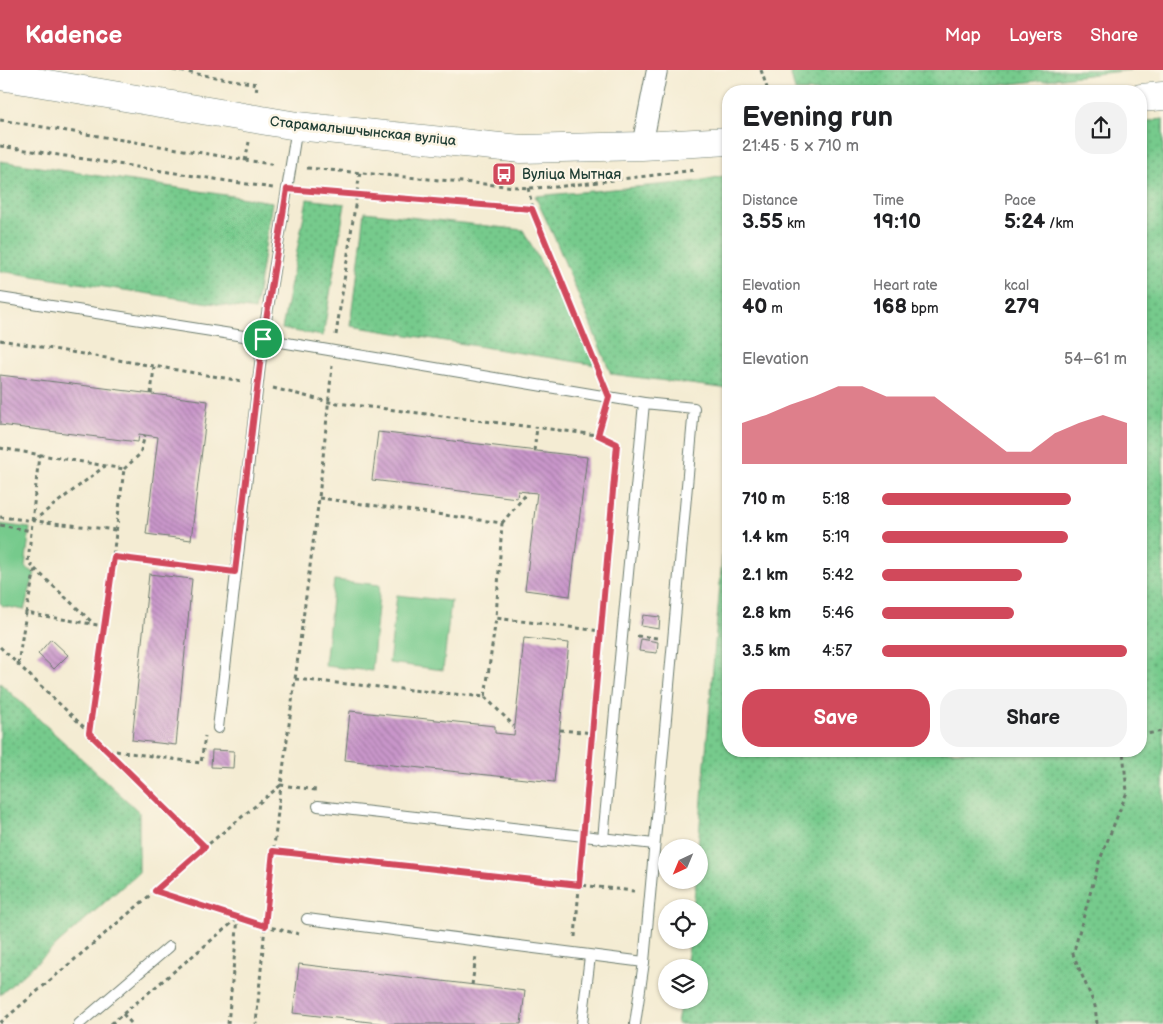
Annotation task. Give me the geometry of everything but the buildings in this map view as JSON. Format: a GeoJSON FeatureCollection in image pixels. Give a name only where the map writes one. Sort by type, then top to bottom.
{"type":"FeatureCollection","features":[{"type":"Feature","properties":{"kind":"main road","name":"Старамалышчынская вуліца"},"geometry":{"type":"LineString","coordinates":[[0,76],[297,126],[521,149],[642,146],[722,141]]}},
{"type":"Feature","properties":{"kind":"main road"},"geometry":{"type":"LineString","coordinates":[[1147,97],[1163,96]]}},
{"type":"Feature","properties":{"kind":"street"},"geometry":{"type":"LineString","coordinates":[[642,146],[657,70]]}},
{"type":"Feature","properties":{"kind":"lane"},"geometry":{"type":"LineString","coordinates":[[218,728],[263,339],[297,126]]}},
{"type":"Feature","properties":{"kind":"lane"},"geometry":{"type":"LineString","coordinates":[[0,298],[263,339],[333,353],[644,403],[694,408],[644,962],[635,1024]]}},
{"type":"Feature","properties":{"kind":"lane"},"geometry":{"type":"LineString","coordinates":[[603,839],[644,403]]}},
{"type":"Feature","properties":{"kind":"lane"},"geometry":{"type":"LineString","coordinates":[[318,806],[654,844]]}},
{"type":"Feature","properties":{"kind":"lane"},"geometry":{"type":"LineString","coordinates":[[307,920],[644,962]]}},
{"type":"Feature","properties":{"kind":"lane"},"geometry":{"type":"LineString","coordinates":[[79,1024],[169,947]]}},
{"type":"Feature","properties":{"kind":"lane"},"geometry":{"type":"LineString","coordinates":[[582,1024],[590,956]]}},
{"type":"Feature","properties":{"kind":"path"},"geometry":{"type":"LineString","coordinates":[[173,70],[257,84]]}},
{"type":"Feature","properties":{"kind":"path"},"geometry":{"type":"LineString","coordinates":[[761,70],[766,85]]}},
{"type":"Feature","properties":{"kind":"path"},"geometry":{"type":"LineString","coordinates":[[0,146],[238,184],[532,209]]}},
{"type":"Feature","properties":{"kind":"path"},"geometry":{"type":"LineString","coordinates":[[556,186],[700,170]]}},
{"type":"Feature","properties":{"kind":"path"},"geometry":{"type":"LineString","coordinates":[[256,1024],[273,851],[319,498],[333,353],[360,172]]}},
{"type":"Feature","properties":{"kind":"path"},"geometry":{"type":"LineString","coordinates":[[528,188],[532,209],[609,397],[598,435]]}},
{"type":"Feature","properties":{"kind":"path"},"geometry":{"type":"LineString","coordinates":[[0,340],[258,384],[328,402],[598,435],[617,444],[573,954]]}},
{"type":"Feature","properties":{"kind":"path"},"geometry":{"type":"LineString","coordinates":[[151,394],[154,366]]}},
{"type":"Feature","properties":{"kind":"path"},"geometry":{"type":"LineString","coordinates":[[534,450],[537,428]]}},
{"type":"Feature","properties":{"kind":"path"},"geometry":{"type":"LineString","coordinates":[[89,733],[114,557],[124,469],[140,454],[145,435]]}},
{"type":"Feature","properties":{"kind":"path"},"geometry":{"type":"LineString","coordinates":[[0,448],[124,469]]}},
{"type":"Feature","properties":{"kind":"path"},"geometry":{"type":"LineString","coordinates":[[39,455],[28,562],[94,624]]}},
{"type":"Feature","properties":{"kind":"path"},"geometry":{"type":"LineString","coordinates":[[32,522],[105,466]]}},
{"type":"Feature","properties":{"kind":"path"},"geometry":{"type":"LineString","coordinates":[[485,697],[496,618],[502,523],[528,492]]}},
{"type":"Feature","properties":{"kind":"path"},"geometry":{"type":"LineString","coordinates":[[319,498],[502,523]]}},
{"type":"Feature","properties":{"kind":"path"},"geometry":{"type":"LineString","coordinates":[[0,517],[116,530]]}},
{"type":"Feature","properties":{"kind":"path"},"geometry":{"type":"LineString","coordinates":[[0,526],[31,531]]}},
{"type":"Feature","properties":{"kind":"path"},"geometry":{"type":"LineString","coordinates":[[114,557],[235,572]]}},
{"type":"Feature","properties":{"kind":"path"},"geometry":{"type":"LineString","coordinates":[[18,664],[34,569]]}},
{"type":"Feature","properties":{"kind":"path"},"geometry":{"type":"LineString","coordinates":[[26,613],[104,626]]}},
{"type":"Feature","properties":{"kind":"path"},"geometry":{"type":"LineString","coordinates":[[496,618],[672,640]]}},
{"type":"Feature","properties":{"kind":"path"},"geometry":{"type":"LineString","coordinates":[[0,647],[205,847]]}},
{"type":"Feature","properties":{"kind":"path"},"geometry":{"type":"LineString","coordinates":[[295,679],[485,697],[514,726]]}},
{"type":"Feature","properties":{"kind":"path"},"geometry":{"type":"LineString","coordinates":[[560,730],[613,734]]}},
{"type":"Feature","properties":{"kind":"path"},"geometry":{"type":"LineString","coordinates":[[1147,734],[1163,731]]}},
{"type":"Feature","properties":{"kind":"path"},"geometry":{"type":"LineString","coordinates":[[107,750],[201,763],[205,734]]}},
{"type":"Feature","properties":{"kind":"path"},"geometry":{"type":"LineString","coordinates":[[1096,1024],[1094,1006],[1073,954],[1099,862],[1127,792],[1124,757]]}},
{"type":"Feature","properties":{"kind":"path"},"geometry":{"type":"LineString","coordinates":[[0,1023],[205,847],[281,785]]}},
{"type":"Feature","properties":{"kind":"path"},"geometry":{"type":"LineString","coordinates":[[273,851],[650,893]]}},
{"type":"Feature","properties":{"kind":"path"},"geometry":{"type":"LineString","coordinates":[[155,891],[238,918],[300,935]]}},
{"type":"Feature","properties":{"kind":"path"},"geometry":{"type":"LineString","coordinates":[[111,1024],[238,918]]}},
{"type":"Feature","properties":{"kind":"path"},"geometry":{"type":"LineString","coordinates":[[228,1024],[238,918]]}},
{"type":"Feature","properties":{"kind":"path"},"geometry":{"type":"LineString","coordinates":[[472,985],[476,955]]}},
{"type":"Feature","properties":{"kind":"path"},"geometry":{"type":"LineString","coordinates":[[123,1014],[132,1024]]}},
{"type":"Feature","properties":{"kind":"green space"},"geometry":{"type":"Polygon","coordinates":[[[790,70],[1130,70],[1003,85],[794,85],[790,70]]]}},
{"type":"Feature","properties":{"kind":"green space"},"geometry":{"type":"Polygon","coordinates":[[[1163,119],[1163,1024],[677,1024],[680,1009],[708,1009],[708,959],[687,959],[689,949],[708,949],[708,899],[694,899],[695,889],[708,889],[708,839],[699,839],[722,560],[722,757],[1147,757],[1147,121],[1163,119]]]}},
{"type":"Feature","properties":{"kind":"green space"},"geometry":{"type":"Polygon","coordinates":[[[0,161],[272,202],[255,310],[0,271],[0,161]]]}},
{"type":"Feature","properties":{"kind":"green space"},"geometry":{"type":"Polygon","coordinates":[[[722,176],[722,388],[611,374],[556,241],[535,196],[692,182],[722,176]]]}},
{"type":"Feature","properties":{"kind":"green space"},"geometry":{"type":"Polygon","coordinates":[[[307,199],[345,204],[323,336],[282,329],[307,199]]]}},
{"type":"Feature","properties":{"kind":"green space"},"geometry":{"type":"Polygon","coordinates":[[[365,212],[523,230],[596,365],[351,326],[365,212]]]}},
{"type":"Feature","properties":{"kind":"green space"},"geometry":{"type":"Polygon","coordinates":[[[0,524],[30,528],[25,567],[35,573],[24,610],[3,606],[0,603],[0,524]]]}},
{"type":"Feature","properties":{"kind":"green space"},"geometry":{"type":"Polygon","coordinates":[[[334,580],[380,585],[372,671],[325,666],[334,580]]]}},
{"type":"Feature","properties":{"kind":"green space"},"geometry":{"type":"Polygon","coordinates":[[[397,595],[451,601],[443,670],[389,663],[397,595]]]}},
{"type":"Feature","properties":{"kind":"green space"},"geometry":{"type":"Polygon","coordinates":[[[0,683],[139,812],[139,872],[0,995],[0,683]]]}},
{"type":"Feature","properties":{"kind":"place","name":"Вуліца Мытная"},"geometry":{"type":"Point","coordinates":[504,174]}},
{"type":"Feature","properties":{"kind":"route"},"geometry":{"type":"LineString","coordinates":[[287,189],[532,209],[609,397],[598,435],[617,444],[579,885],[273,851],[265,926],[155,891],[205,847],[89,733],[114,557],[235,572],[263,339],[287,189]]}}]}
